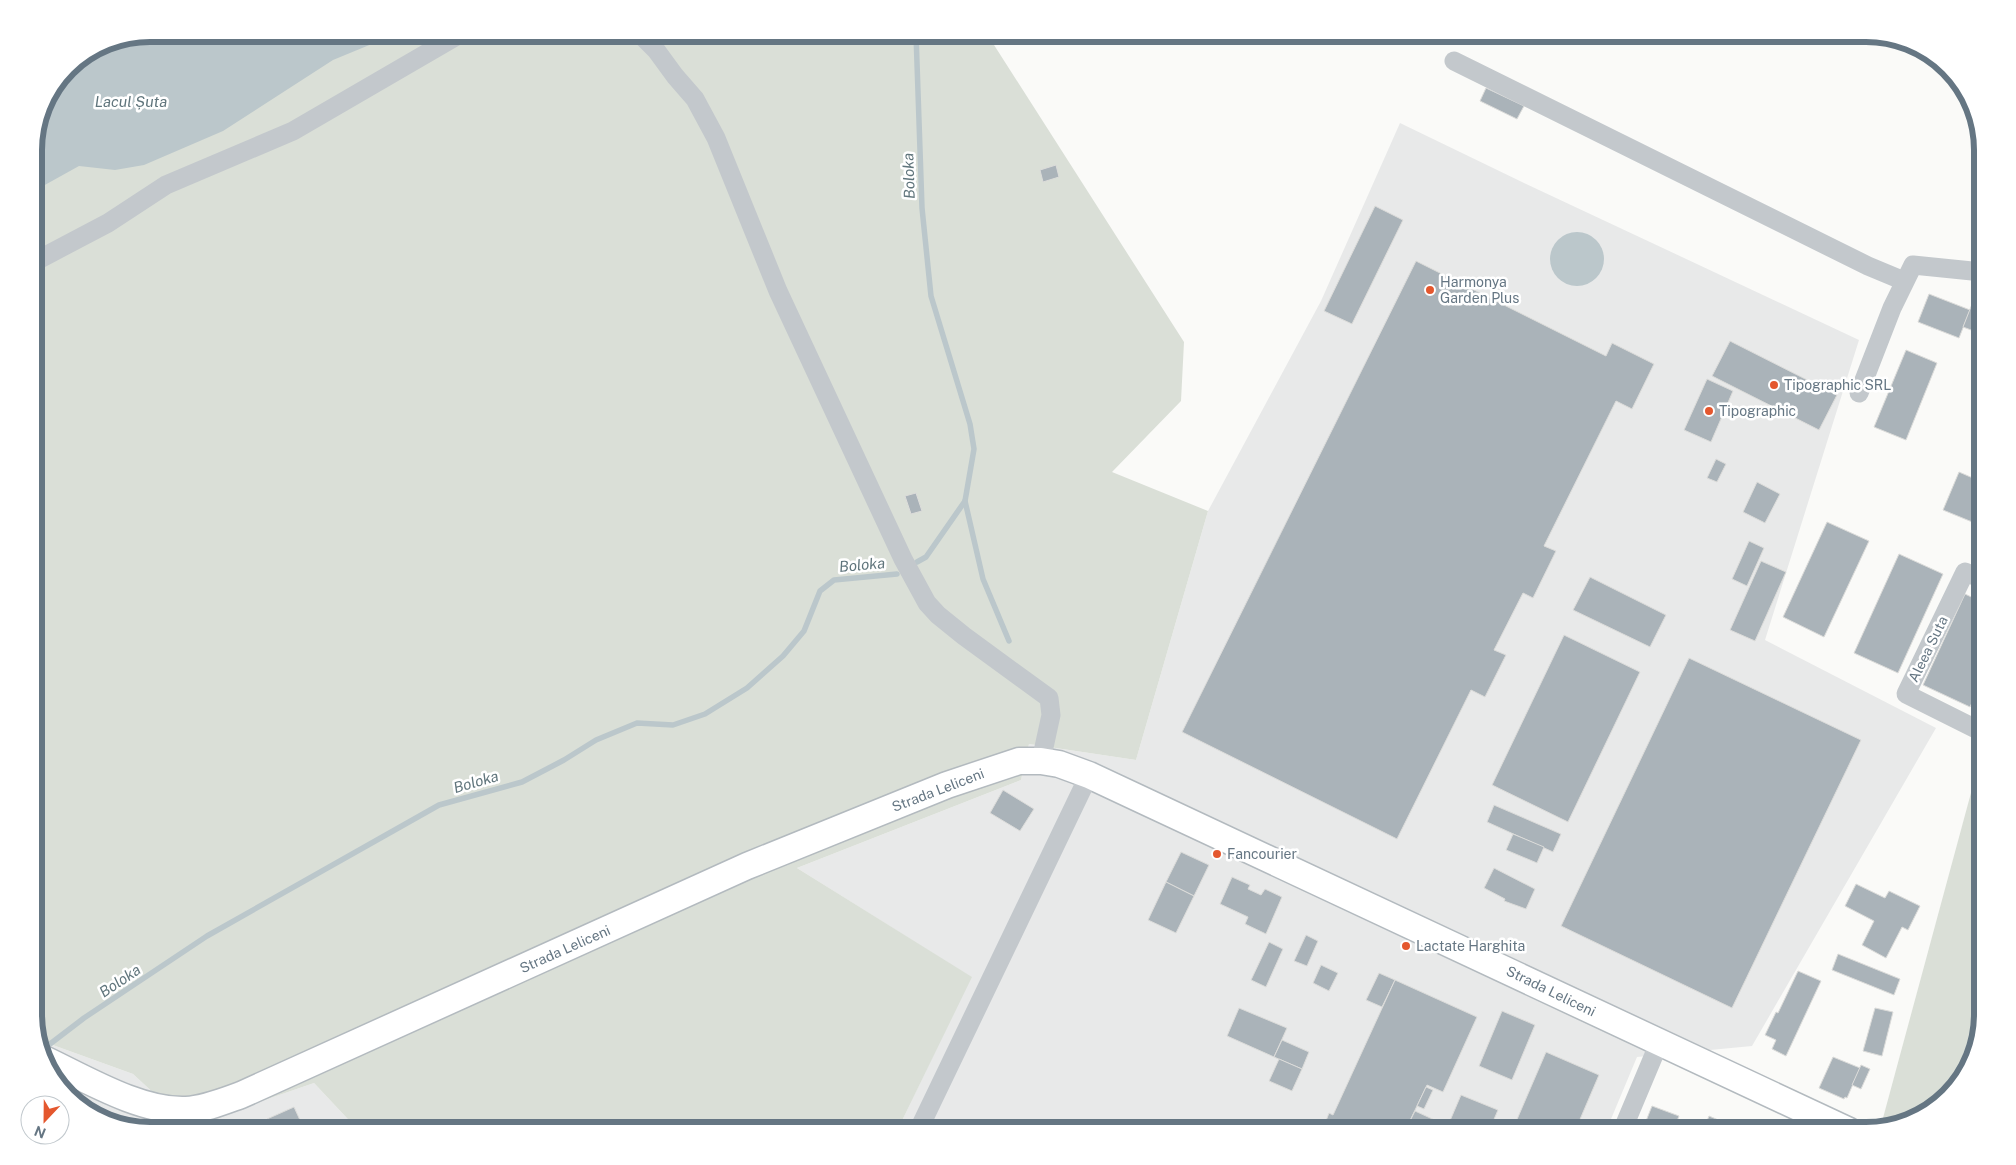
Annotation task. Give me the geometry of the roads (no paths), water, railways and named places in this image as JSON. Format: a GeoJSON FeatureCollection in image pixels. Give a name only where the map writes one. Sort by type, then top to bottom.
{"type":"FeatureCollection","features":[{"type":"Feature","properties":{"kind":"main road","name":"Strada Leliceni"},"geometry":{"type":"LineString","coordinates":[[55,1064],[143,1105],[168,1121],[187,1110],[208,1106],[242,1095],[747,866],[947,785],[1020,761],[1041,761],[1059,764],[1090,776],[1503,968],[1659,1044],[1829,1122]]}},
{"type":"Feature","properties":{"kind":"street"},"geometry":{"type":"LineString","coordinates":[[43,257],[108,223],[166,185],[293,130],[446,42]]}},
{"type":"Feature","properties":{"kind":"street"},"geometry":{"type":"LineString","coordinates":[[648,42],[695,99],[716,138],[778,290],[902,559],[927,603],[938,615],[964,636],[1049,698],[1051,715],[1041,761]]}},
{"type":"Feature","properties":{"kind":"street"},"geometry":{"type":"LineString","coordinates":[[1454,62],[1859,262],[1904,281]]}},
{"type":"Feature","properties":{"kind":"street"},"geometry":{"type":"LineString","coordinates":[[1859,394],[1912,265],[1973,271]]}},
{"type":"Feature","properties":{"kind":"street","name":"Aleea Suta"},"geometry":{"type":"LineString","coordinates":[[1973,575],[1965,572],[1906,694],[1974,728]]}},
{"type":"Feature","properties":{"kind":"street"},"geometry":{"type":"LineString","coordinates":[[922,1122],[1090,776]]}},
{"type":"Feature","properties":{"kind":"street"},"geometry":{"type":"LineString","coordinates":[[1626,1122],[1659,1044]]}},
{"type":"Feature","properties":{"kind":"water","name":"Lacul Șuta"},"geometry":{"type":"Polygon","coordinates":[[[150,42],[377,42],[333,60],[223,131],[144,165],[115,170],[79,166],[43,186],[43,143],[46,123],[54,103],[69,79],[90,61],[116,48],[150,42]]]}},
{"type":"Feature","properties":{"kind":"water"},"geometry":{"type":"Polygon","coordinates":[[[1572,232],[1582,232],[1592,236],[1600,244],[1604,259],[1600,274],[1592,282],[1582,286],[1572,286],[1562,282],[1554,274],[1550,264],[1550,254],[1554,244],[1562,236],[1572,232]]]}},
{"type":"Feature","properties":{"kind":"waterway","name":"Boloka"},"geometry":{"type":"LineString","coordinates":[[916,42],[922,208],[931,296],[970,424],[974,449],[965,501],[926,557],[917,562]]}},
{"type":"Feature","properties":{"kind":"waterway"},"geometry":{"type":"LineString","coordinates":[[965,501],[983,579],[1009,641]]}},
{"type":"Feature","properties":{"kind":"waterway","name":"Boloka"},"geometry":{"type":"LineString","coordinates":[[50,1044],[84,1018],[207,936],[439,805],[522,782],[564,760],[596,740],[637,723],[673,725],[705,714],[747,688],[783,656],[804,631],[820,591],[834,580],[897,574]]}},
{"type":"Feature","properties":{"kind":"place","name":"Harmonya Garden Plus"},"geometry":{"type":"Point","coordinates":[1430,290]}},
{"type":"Feature","properties":{"kind":"place","name":"Tipographic SRL"},"geometry":{"type":"Point","coordinates":[1774,385]}},
{"type":"Feature","properties":{"kind":"place","name":"Tipographic"},"geometry":{"type":"Point","coordinates":[1709,411]}},
{"type":"Feature","properties":{"kind":"place","name":"Fancourier"},"geometry":{"type":"Point","coordinates":[1217,854]}},
{"type":"Feature","properties":{"kind":"place","name":"Lactate Harghita"},"geometry":{"type":"Point","coordinates":[1406,946]}}]}
